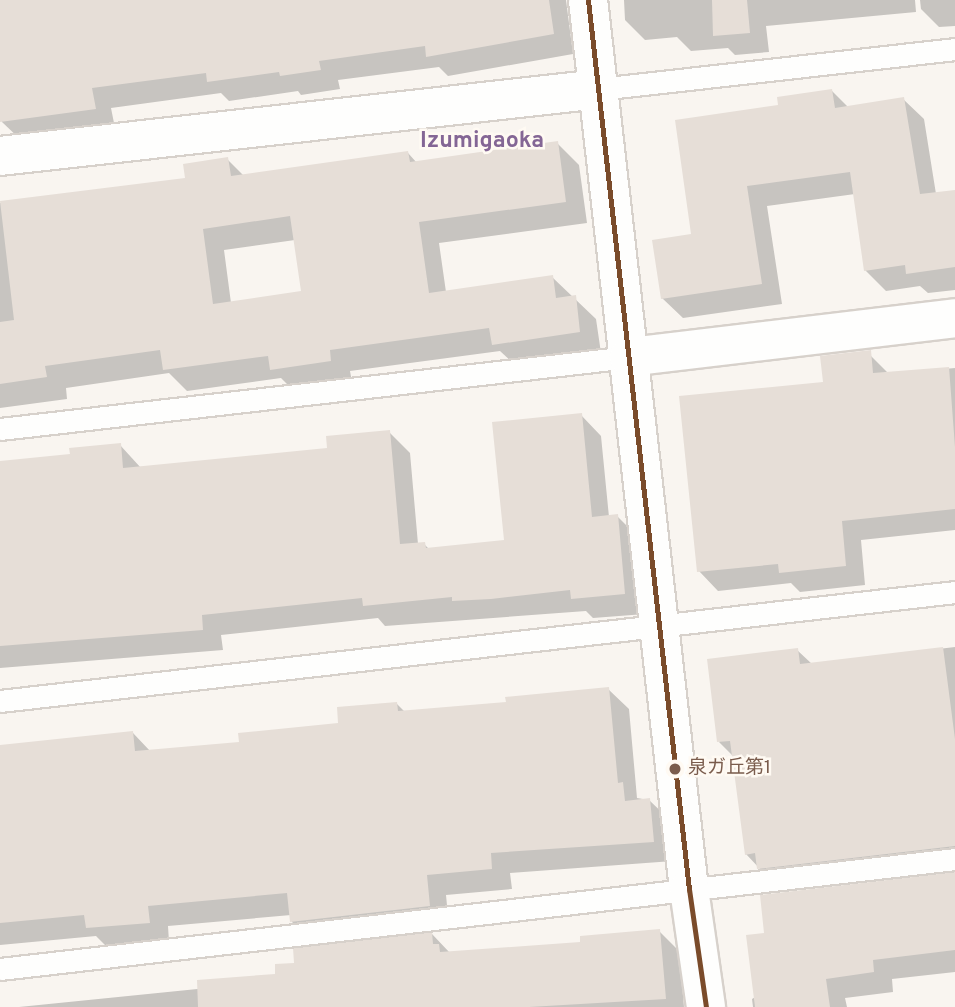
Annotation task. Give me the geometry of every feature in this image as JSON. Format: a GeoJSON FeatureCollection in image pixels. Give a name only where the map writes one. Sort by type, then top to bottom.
{"type":"FeatureCollection","features":[{"type":"Feature","properties":{"kind":"street"},"geometry":{"type":"LineString","coordinates":[[588,0],[690,889],[706,1007]]}},
{"type":"Feature","properties":{"kind":"street"},"geometry":{"type":"LineString","coordinates":[[0,156],[599,89]]}},
{"type":"Feature","properties":{"kind":"street"},"geometry":{"type":"LineString","coordinates":[[629,357],[955,318]]}},
{"type":"Feature","properties":{"kind":"lane"},"geometry":{"type":"LineString","coordinates":[[599,89],[955,49]]}},
{"type":"Feature","properties":{"kind":"lane"},"geometry":{"type":"LineString","coordinates":[[0,429],[629,357]]}},
{"type":"Feature","properties":{"kind":"lane"},"geometry":{"type":"LineString","coordinates":[[0,701],[955,592]]}},
{"type":"Feature","properties":{"kind":"lane"},"geometry":{"type":"LineString","coordinates":[[0,969],[955,859]]}},
{"type":"Feature","properties":{"kind":"building"},"geometry":{"type":"Polygon","coordinates":[[[0,0],[549,0],[554,34],[426,57],[425,46],[319,61],[321,70],[280,76],[279,72],[207,82],[206,73],[92,88],[96,109],[0,122],[0,0]]]}},
{"type":"Feature","properties":{"kind":"building"},"geometry":{"type":"Polygon","coordinates":[[[712,0],[747,0],[750,33],[713,36],[712,0]]]}},
{"type":"Feature","properties":{"kind":"building"},"geometry":{"type":"Polygon","coordinates":[[[832,89],[835,108],[904,97],[920,194],[955,190],[955,267],[906,274],[905,265],[864,271],[850,172],[747,186],[762,284],[661,299],[652,240],[691,234],[675,120],[778,105],[777,97],[832,89]]]}},
{"type":"Feature","properties":{"kind":"building"},"geometry":{"type":"Polygon","coordinates":[[[558,141],[566,202],[419,222],[429,293],[553,275],[556,298],[576,295],[580,332],[492,345],[489,328],[330,350],[331,361],[270,370],[268,356],[163,370],[160,350],[45,366],[47,377],[0,384],[0,322],[14,320],[0,201],[185,178],[183,164],[228,157],[231,176],[408,151],[410,162],[558,141]],[[290,216],[203,229],[213,304],[301,291],[290,216]]]}},
{"type":"Feature","properties":{"kind":"building"},"geometry":{"type":"Polygon","coordinates":[[[871,350],[873,373],[949,367],[955,447],[955,509],[842,521],[846,566],[779,573],[778,564],[697,572],[679,396],[823,382],[820,356],[871,350]]]}},
{"type":"Feature","properties":{"kind":"building"},"geometry":{"type":"Polygon","coordinates":[[[582,413],[592,517],[618,514],[625,594],[571,599],[570,590],[491,599],[452,601],[452,597],[363,606],[362,598],[202,615],[203,630],[0,646],[0,461],[70,454],[69,448],[121,443],[123,468],[327,448],[326,436],[390,430],[400,544],[425,542],[426,548],[504,540],[492,422],[582,413]]]}},
{"type":"Feature","properties":{"kind":"building"},"geometry":{"type":"Polygon","coordinates":[[[943,647],[955,739],[955,846],[757,869],[755,853],[745,855],[730,741],[717,742],[707,659],[798,648],[800,664],[943,647]]]}},
{"type":"Feature","properties":{"kind":"building"},"geometry":{"type":"Polygon","coordinates":[[[609,687],[618,783],[623,782],[625,801],[650,798],[654,842],[491,853],[492,869],[427,875],[430,906],[290,922],[287,893],[148,906],[150,923],[86,928],[84,915],[0,923],[0,745],[133,731],[135,751],[239,742],[238,733],[338,723],[337,707],[397,702],[398,711],[506,702],[505,697],[609,687]]]}},
{"type":"Feature","properties":{"kind":"building"},"geometry":{"type":"Polygon","coordinates":[[[955,872],[955,950],[873,960],[874,972],[826,979],[830,1007],[755,1007],[746,935],[764,933],[760,895],[955,872]]]}},
{"type":"Feature","properties":{"kind":"building"},"geometry":{"type":"Polygon","coordinates":[[[660,929],[666,999],[529,1007],[198,1007],[197,980],[275,974],[275,964],[294,963],[293,948],[432,932],[433,944],[439,944],[440,952],[580,942],[580,936],[660,929]]]}},
{"type":"Feature","properties":{"kind":"transit line"},"geometry":{"type":"LineString","coordinates":[[588,0],[689,889],[706,1007]]}},
{"type":"Feature","properties":{"kind":"place","name":"泉ガ丘第1"},"geometry":{"type":"Point","coordinates":[675,769]}},
{"type":"Feature","properties":{"kind":"district","name":"Izumigaoka"},"geometry":{"type":"Point","coordinates":[482,142]}}]}
